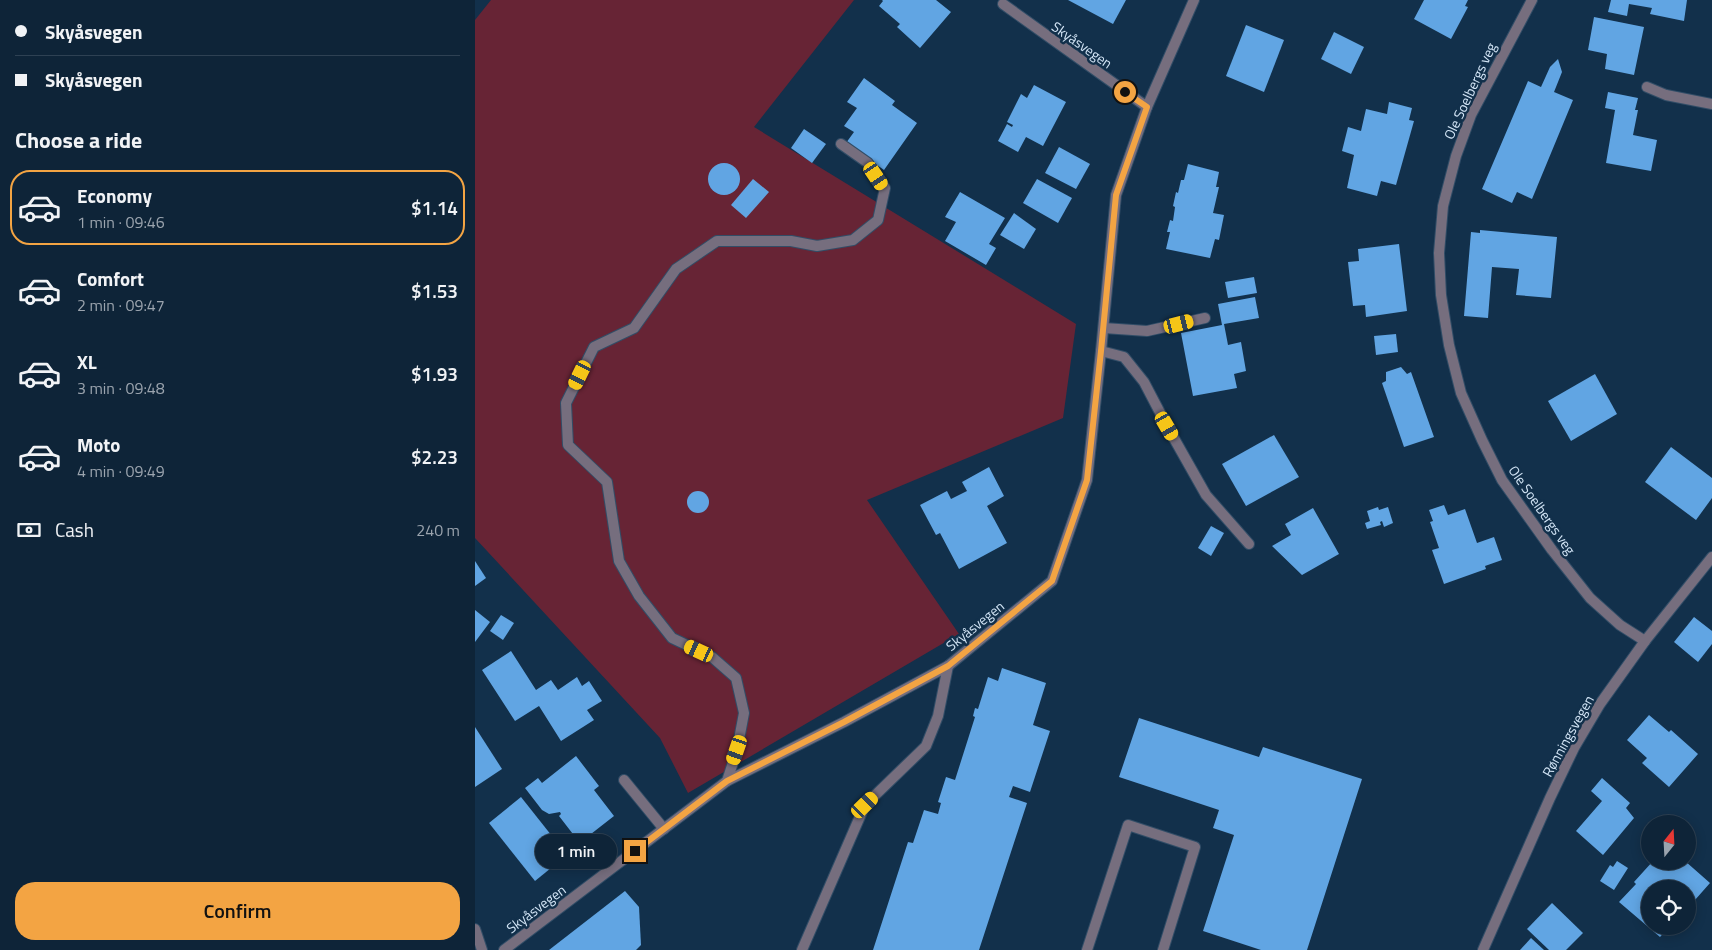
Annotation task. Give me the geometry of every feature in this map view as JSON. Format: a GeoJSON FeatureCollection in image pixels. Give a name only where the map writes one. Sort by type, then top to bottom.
{"type":"FeatureCollection","features":[{"type":"Feature","properties":{"kind":"street","name":"Skyåsvegen"},"geometry":{"type":"LineString","coordinates":[[504,950],[727,781],[844,722],[948,666],[1052,581],[1087,480],[1104,328],[1116,195],[1147,107],[1194,0]]}},
{"type":"Feature","properties":{"kind":"street","name":"Ole Soelbergs veg"},"geometry":{"type":"LineString","coordinates":[[1532,0],[1471,115],[1456,156],[1443,206],[1439,252],[1441,295],[1449,345],[1461,393],[1481,440],[1502,480],[1552,550],[1590,598],[1620,625],[1645,642]]}},
{"type":"Feature","properties":{"kind":"street","name":"Skyåsvegen"},"geometry":{"type":"LineString","coordinates":[[1003,4],[1047,38],[1147,107]]}},
{"type":"Feature","properties":{"kind":"street"},"geometry":{"type":"LineString","coordinates":[[1647,87],[1666,95],[1712,104]]}},
{"type":"Feature","properties":{"kind":"street"},"geometry":{"type":"LineString","coordinates":[[727,781],[737,750],[744,713],[737,678],[712,657],[672,638],[639,596],[619,561],[607,482],[568,445],[567,403],[594,347],[633,328],[676,269],[717,241],[791,241],[817,246],[853,240],[878,220],[885,188],[868,163],[841,144]]}},
{"type":"Feature","properties":{"kind":"street"},"geometry":{"type":"LineString","coordinates":[[1104,328],[1147,330],[1205,318]]}},
{"type":"Feature","properties":{"kind":"street"},"geometry":{"type":"LineString","coordinates":[[1101,351],[1124,356],[1145,382],[1206,496],[1249,544]]}},
{"type":"Feature","properties":{"kind":"street","name":"Rønningsvegen"},"geometry":{"type":"LineString","coordinates":[[1483,950],[1574,748],[1601,704],[1645,642],[1712,557]]}},
{"type":"Feature","properties":{"kind":"street"},"geometry":{"type":"LineString","coordinates":[[802,950],[865,805],[926,746],[938,716],[948,666]]}},
{"type":"Feature","properties":{"kind":"street"},"geometry":{"type":"LineString","coordinates":[[624,780],[664,829]]}},
{"type":"Feature","properties":{"kind":"street"},"geometry":{"type":"LineString","coordinates":[[1087,950],[1128,825],[1195,847],[1163,950]]}},
{"type":"Feature","properties":{"kind":"street"},"geometry":{"type":"LineString","coordinates":[[475,929],[482,950]]}},
{"type":"Feature","properties":{"kind":"shaded area"},"geometry":{"type":"Polygon","coordinates":[[[491,0],[854,0],[754,127],[1076,324],[1063,418],[867,500],[959,634],[688,793],[660,738],[475,538],[475,20],[491,0]]]}},
{"type":"Feature","properties":{"kind":"building"},"geometry":{"type":"Polygon","coordinates":[[[882,0],[936,0],[951,12],[920,48],[897,27],[900,24],[879,6],[882,0]]]}},
{"type":"Feature","properties":{"kind":"building"},"geometry":{"type":"Polygon","coordinates":[[[1068,0],[1126,0],[1113,24],[1068,0]]]}},
{"type":"Feature","properties":{"kind":"building"},"geometry":{"type":"Polygon","coordinates":[[[1424,0],[1468,0],[1465,6],[1468,7],[1451,39],[1414,19],[1424,0]]]}},
{"type":"Feature","properties":{"kind":"building"},"geometry":{"type":"Polygon","coordinates":[[[1611,0],[1687,0],[1684,21],[1650,14],[1652,8],[1629,4],[1627,16],[1608,12],[1611,0]]]}},
{"type":"Feature","properties":{"kind":"building"},"geometry":{"type":"Polygon","coordinates":[[[1594,17],[1644,27],[1634,75],[1605,69],[1607,54],[1588,50],[1594,17]]]}},
{"type":"Feature","properties":{"kind":"building"},"geometry":{"type":"Polygon","coordinates":[[[1246,25],[1284,40],[1264,92],[1226,76],[1246,25]]]}},
{"type":"Feature","properties":{"kind":"building"},"geometry":{"type":"Polygon","coordinates":[[[1334,32],[1364,47],[1351,74],[1321,59],[1334,32]]]}},
{"type":"Feature","properties":{"kind":"building"},"geometry":{"type":"Polygon","coordinates":[[[1558,59],[1562,72],[1554,92],[1573,100],[1532,199],[1517,192],[1512,203],[1482,189],[1528,81],[1541,87],[1550,67],[1558,59]]]}},
{"type":"Feature","properties":{"kind":"building"},"geometry":{"type":"Polygon","coordinates":[[[864,78],[895,101],[892,105],[917,123],[884,170],[846,143],[854,132],[844,126],[857,108],[847,102],[864,78]]]}},
{"type":"Feature","properties":{"kind":"building"},"geometry":{"type":"Polygon","coordinates":[[[1034,85],[1066,102],[1043,146],[1026,137],[1018,152],[998,141],[1007,124],[1012,127],[1013,125],[1007,122],[1021,94],[1027,98],[1034,85]]]}},
{"type":"Feature","properties":{"kind":"building"},"geometry":{"type":"Polygon","coordinates":[[[1608,92],[1638,98],[1635,110],[1638,110],[1633,135],[1657,140],[1651,171],[1606,163],[1615,110],[1605,108],[1608,92]]]}},
{"type":"Feature","properties":{"kind":"building"},"geometry":{"type":"Polygon","coordinates":[[[1389,102],[1412,108],[1409,120],[1414,121],[1396,185],[1381,181],[1377,196],[1347,188],[1354,155],[1342,151],[1348,127],[1361,131],[1366,109],[1387,114],[1389,102]]]}},
{"type":"Feature","properties":{"kind":"building"},"geometry":{"type":"Polygon","coordinates":[[[804,129],[826,144],[812,163],[791,148],[804,129]]]}},
{"type":"Feature","properties":{"kind":"building"},"geometry":{"type":"Polygon","coordinates":[[[1059,147],[1090,164],[1076,189],[1045,173],[1059,147]]]}},
{"type":"Feature","properties":{"kind":"building"},"geometry":{"type":"Polygon","coordinates":[[[724,163],[730,164],[735,168],[739,173],[739,185],[735,190],[730,194],[724,195],[718,194],[713,190],[709,185],[708,179],[709,173],[713,168],[718,164],[724,163]]]}},
{"type":"Feature","properties":{"kind":"building"},"geometry":{"type":"Polygon","coordinates":[[[1188,164],[1219,172],[1216,187],[1219,187],[1213,213],[1224,215],[1219,240],[1215,239],[1210,258],[1166,249],[1170,232],[1167,232],[1170,220],[1173,221],[1175,207],[1173,206],[1176,192],[1178,193],[1181,180],[1184,180],[1188,164]]]}},
{"type":"Feature","properties":{"kind":"building"},"geometry":{"type":"Polygon","coordinates":[[[753,179],[769,192],[746,218],[731,205],[753,179]]]}},
{"type":"Feature","properties":{"kind":"building"},"geometry":{"type":"Polygon","coordinates":[[[1037,179],[1072,198],[1058,223],[1023,203],[1037,179]]]}},
{"type":"Feature","properties":{"kind":"building"},"geometry":{"type":"Polygon","coordinates":[[[960,192],[1005,218],[989,244],[996,248],[986,265],[945,241],[956,222],[945,217],[960,192]]]}},
{"type":"Feature","properties":{"kind":"building"},"geometry":{"type":"Polygon","coordinates":[[[1014,213],[1036,229],[1024,249],[1000,235],[1014,213]]]}},
{"type":"Feature","properties":{"kind":"building"},"geometry":{"type":"Polygon","coordinates":[[[1480,230],[1557,237],[1551,298],[1516,295],[1519,269],[1492,267],[1488,318],[1464,316],[1471,232],[1480,233],[1480,230]]]}},
{"type":"Feature","properties":{"kind":"building"},"geometry":{"type":"Polygon","coordinates":[[[1399,244],[1407,311],[1366,317],[1365,305],[1353,306],[1348,262],[1359,261],[1358,249],[1399,244]]]}},
{"type":"Feature","properties":{"kind":"building"},"geometry":{"type":"Polygon","coordinates":[[[1254,277],[1257,293],[1228,298],[1225,282],[1254,277]]]}},
{"type":"Feature","properties":{"kind":"building"},"geometry":{"type":"Polygon","coordinates":[[[1255,297],[1259,318],[1224,324],[1228,345],[1241,342],[1246,371],[1234,374],[1237,388],[1193,396],[1181,333],[1222,325],[1218,304],[1255,297]]]}},
{"type":"Feature","properties":{"kind":"building"},"geometry":{"type":"Polygon","coordinates":[[[1396,334],[1398,352],[1376,355],[1374,336],[1396,334]]]}},
{"type":"Feature","properties":{"kind":"building"},"geometry":{"type":"Polygon","coordinates":[[[1401,367],[1407,374],[1411,372],[1434,437],[1404,447],[1382,383],[1386,381],[1386,372],[1401,367]]]}},
{"type":"Feature","properties":{"kind":"building"},"geometry":{"type":"Polygon","coordinates":[[[1595,374],[1617,414],[1571,441],[1548,401],[1595,374]]]}},
{"type":"Feature","properties":{"kind":"building"},"geometry":{"type":"Polygon","coordinates":[[[1274,435],[1299,477],[1246,506],[1222,464],[1274,435]]]}},
{"type":"Feature","properties":{"kind":"building"},"geometry":{"type":"Polygon","coordinates":[[[1671,447],[1712,478],[1712,498],[1696,520],[1645,482],[1671,447]]]}},
{"type":"Feature","properties":{"kind":"building"},"geometry":{"type":"Polygon","coordinates":[[[989,467],[1004,496],[987,506],[1007,543],[959,569],[940,533],[936,535],[920,505],[947,491],[951,499],[967,491],[962,482],[989,467]]]}},
{"type":"Feature","properties":{"kind":"building"},"geometry":{"type":"Polygon","coordinates":[[[698,491],[706,494],[709,502],[706,510],[698,513],[690,510],[687,502],[690,494],[698,491]]]}},
{"type":"Feature","properties":{"kind":"building"},"geometry":{"type":"Polygon","coordinates":[[[1444,505],[1448,515],[1465,509],[1477,543],[1494,537],[1502,560],[1485,566],[1486,569],[1444,584],[1432,550],[1439,548],[1430,522],[1433,521],[1429,510],[1444,505]]]}},
{"type":"Feature","properties":{"kind":"building"},"geometry":{"type":"Polygon","coordinates":[[[1378,507],[1379,510],[1388,507],[1393,523],[1384,527],[1382,521],[1380,522],[1381,525],[1367,529],[1365,523],[1370,521],[1367,511],[1378,507]]]}},
{"type":"Feature","properties":{"kind":"building"},"geometry":{"type":"Polygon","coordinates":[[[1313,508],[1339,554],[1302,575],[1272,546],[1291,535],[1285,524],[1313,508]]]}},
{"type":"Feature","properties":{"kind":"building"},"geometry":{"type":"Polygon","coordinates":[[[1211,526],[1224,533],[1211,556],[1198,548],[1211,526]]]}},
{"type":"Feature","properties":{"kind":"building"},"geometry":{"type":"Polygon","coordinates":[[[475,561],[486,578],[475,586],[475,561]]]}},
{"type":"Feature","properties":{"kind":"building"},"geometry":{"type":"Polygon","coordinates":[[[475,610],[490,622],[475,642],[475,610]]]}},
{"type":"Feature","properties":{"kind":"building"},"geometry":{"type":"Polygon","coordinates":[[[501,615],[514,623],[503,640],[490,631],[501,615]]]}},
{"type":"Feature","properties":{"kind":"building"},"geometry":{"type":"Polygon","coordinates":[[[1694,617],[1712,631],[1712,644],[1698,662],[1674,642],[1694,617]]]}},
{"type":"Feature","properties":{"kind":"building"},"geometry":{"type":"Polygon","coordinates":[[[511,651],[536,690],[551,680],[558,690],[577,677],[582,686],[589,681],[602,701],[587,710],[594,720],[561,741],[539,706],[515,721],[482,670],[511,651]]]}},
{"type":"Feature","properties":{"kind":"building"},"geometry":{"type":"Polygon","coordinates":[[[1002,668],[1046,683],[1033,725],[1050,731],[1030,792],[1013,786],[1009,797],[1027,803],[979,950],[873,950],[908,842],[913,843],[924,810],[938,814],[941,803],[938,802],[946,777],[955,780],[975,717],[973,716],[975,708],[978,709],[988,677],[998,681],[1002,668]]]}},
{"type":"Feature","properties":{"kind":"building"},"geometry":{"type":"Polygon","coordinates":[[[1649,715],[1669,732],[1671,730],[1698,754],[1669,787],[1642,763],[1647,758],[1627,740],[1649,715]]]}},
{"type":"Feature","properties":{"kind":"building"},"geometry":{"type":"Polygon","coordinates":[[[1139,718],[1259,757],[1263,747],[1362,779],[1307,950],[1261,950],[1203,931],[1234,835],[1213,828],[1219,810],[1119,777],[1139,718]]]}},
{"type":"Feature","properties":{"kind":"building"},"geometry":{"type":"Polygon","coordinates":[[[475,727],[502,769],[475,787],[475,727]]]}},
{"type":"Feature","properties":{"kind":"building"},"geometry":{"type":"Polygon","coordinates":[[[576,756],[599,786],[594,790],[614,816],[582,841],[578,836],[576,838],[559,816],[560,812],[549,814],[542,810],[525,788],[538,778],[542,783],[576,756]]]}},
{"type":"Feature","properties":{"kind":"building"},"geometry":{"type":"Polygon","coordinates":[[[1602,778],[1630,803],[1626,808],[1634,818],[1603,855],[1576,831],[1602,801],[1591,791],[1602,778]]]}},
{"type":"Feature","properties":{"kind":"building"},"geometry":{"type":"Polygon","coordinates":[[[521,797],[567,855],[535,881],[489,823],[521,797]]]}},
{"type":"Feature","properties":{"kind":"building"},"geometry":{"type":"Polygon","coordinates":[[[1617,861],[1628,868],[1614,890],[1600,881],[1610,865],[1613,867],[1617,861]]]}},
{"type":"Feature","properties":{"kind":"building"},"geometry":{"type":"Polygon","coordinates":[[[1645,870],[1695,870],[1710,883],[1696,899],[1696,880],[1641,880],[1641,921],[1619,902],[1636,884],[1634,882],[1645,870]]]}},
{"type":"Feature","properties":{"kind":"building"},"geometry":{"type":"Polygon","coordinates":[[[625,891],[639,907],[641,945],[636,950],[549,950],[625,891]]]}},
{"type":"Feature","properties":{"kind":"building"},"geometry":{"type":"Polygon","coordinates":[[[1552,903],[1583,933],[1566,950],[1549,950],[1527,929],[1552,903]]]}},
{"type":"Feature","properties":{"kind":"building"},"geometry":{"type":"Polygon","coordinates":[[[1531,938],[1544,950],[1520,950],[1531,938]]]}},
{"type":"Feature","properties":{"kind":"route"},"geometry":{"type":"LineString","coordinates":[[635,851],[727,781],[844,722],[948,666],[1052,581],[1087,480],[1116,195],[1147,107],[1125,92]]}}]}
